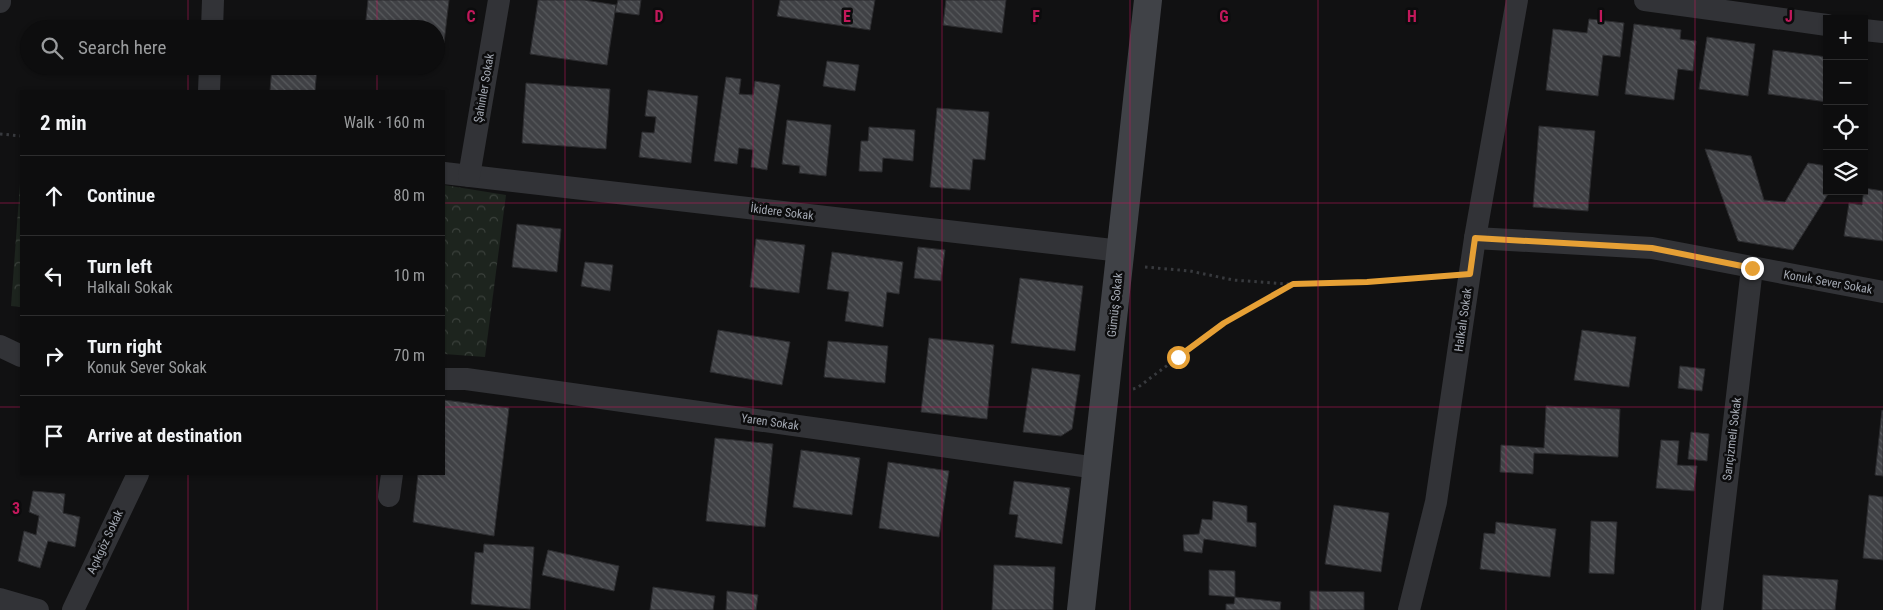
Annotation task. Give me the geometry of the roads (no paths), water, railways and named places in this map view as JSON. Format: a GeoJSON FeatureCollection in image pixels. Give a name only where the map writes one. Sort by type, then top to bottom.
{"type":"FeatureCollection","features":[{"type":"Feature","properties":{"kind":"street"},"geometry":{"type":"LineString","coordinates":[[212,20],[213,0]]}},
{"type":"Feature","properties":{"kind":"street","name":"Şahinler Sokak"},"geometry":{"type":"LineString","coordinates":[[469,176],[499,0]]}},
{"type":"Feature","properties":{"kind":"street","name":"Gümüş Sokak"},"geometry":{"type":"LineString","coordinates":[[1081,610],[1148,0]]}},
{"type":"Feature","properties":{"kind":"street","name":"Halkalı Sokak"},"geometry":{"type":"LineString","coordinates":[[1409,610],[1436,502],[1475,238],[1517,0]]}},
{"type":"Feature","properties":{"kind":"street"},"geometry":{"type":"LineString","coordinates":[[1645,0],[1683,3],[1823,24]]}},
{"type":"Feature","properties":{"kind":"street"},"geometry":{"type":"LineString","coordinates":[[1868,30],[1883,32]]}},
{"type":"Feature","properties":{"kind":"street"},"geometry":{"type":"LineString","coordinates":[[208,90],[209,75]]}},
{"type":"Feature","properties":{"kind":"street","name":"İkidere Sokak"},"geometry":{"type":"LineString","coordinates":[[445,173],[1120,258]]}},
{"type":"Feature","properties":{"kind":"street","name":"Konuk Sever Sokak"},"geometry":{"type":"LineString","coordinates":[[1475,238],[1652,248],[1883,292]]}},
{"type":"Feature","properties":{"kind":"street","name":"Sarıçizmeli Sokak"},"geometry":{"type":"LineString","coordinates":[[1712,610],[1752,268]]}},
{"type":"Feature","properties":{"kind":"street"},"geometry":{"type":"LineString","coordinates":[[0,346],[20,356]]}},
{"type":"Feature","properties":{"kind":"street","name":"Yaren Sokak"},"geometry":{"type":"LineString","coordinates":[[445,380],[466,379],[1097,468]]}},
{"type":"Feature","properties":{"kind":"street","name":"Açıkgöz Sokak"},"geometry":{"type":"LineString","coordinates":[[73,610],[138,475]]}},
{"type":"Feature","properties":{"kind":"street"},"geometry":{"type":"LineString","coordinates":[[389,496],[392,475]]}},
{"type":"Feature","properties":{"kind":"street"},"geometry":{"type":"LineString","coordinates":[[0,599],[38,610]]}}]}
